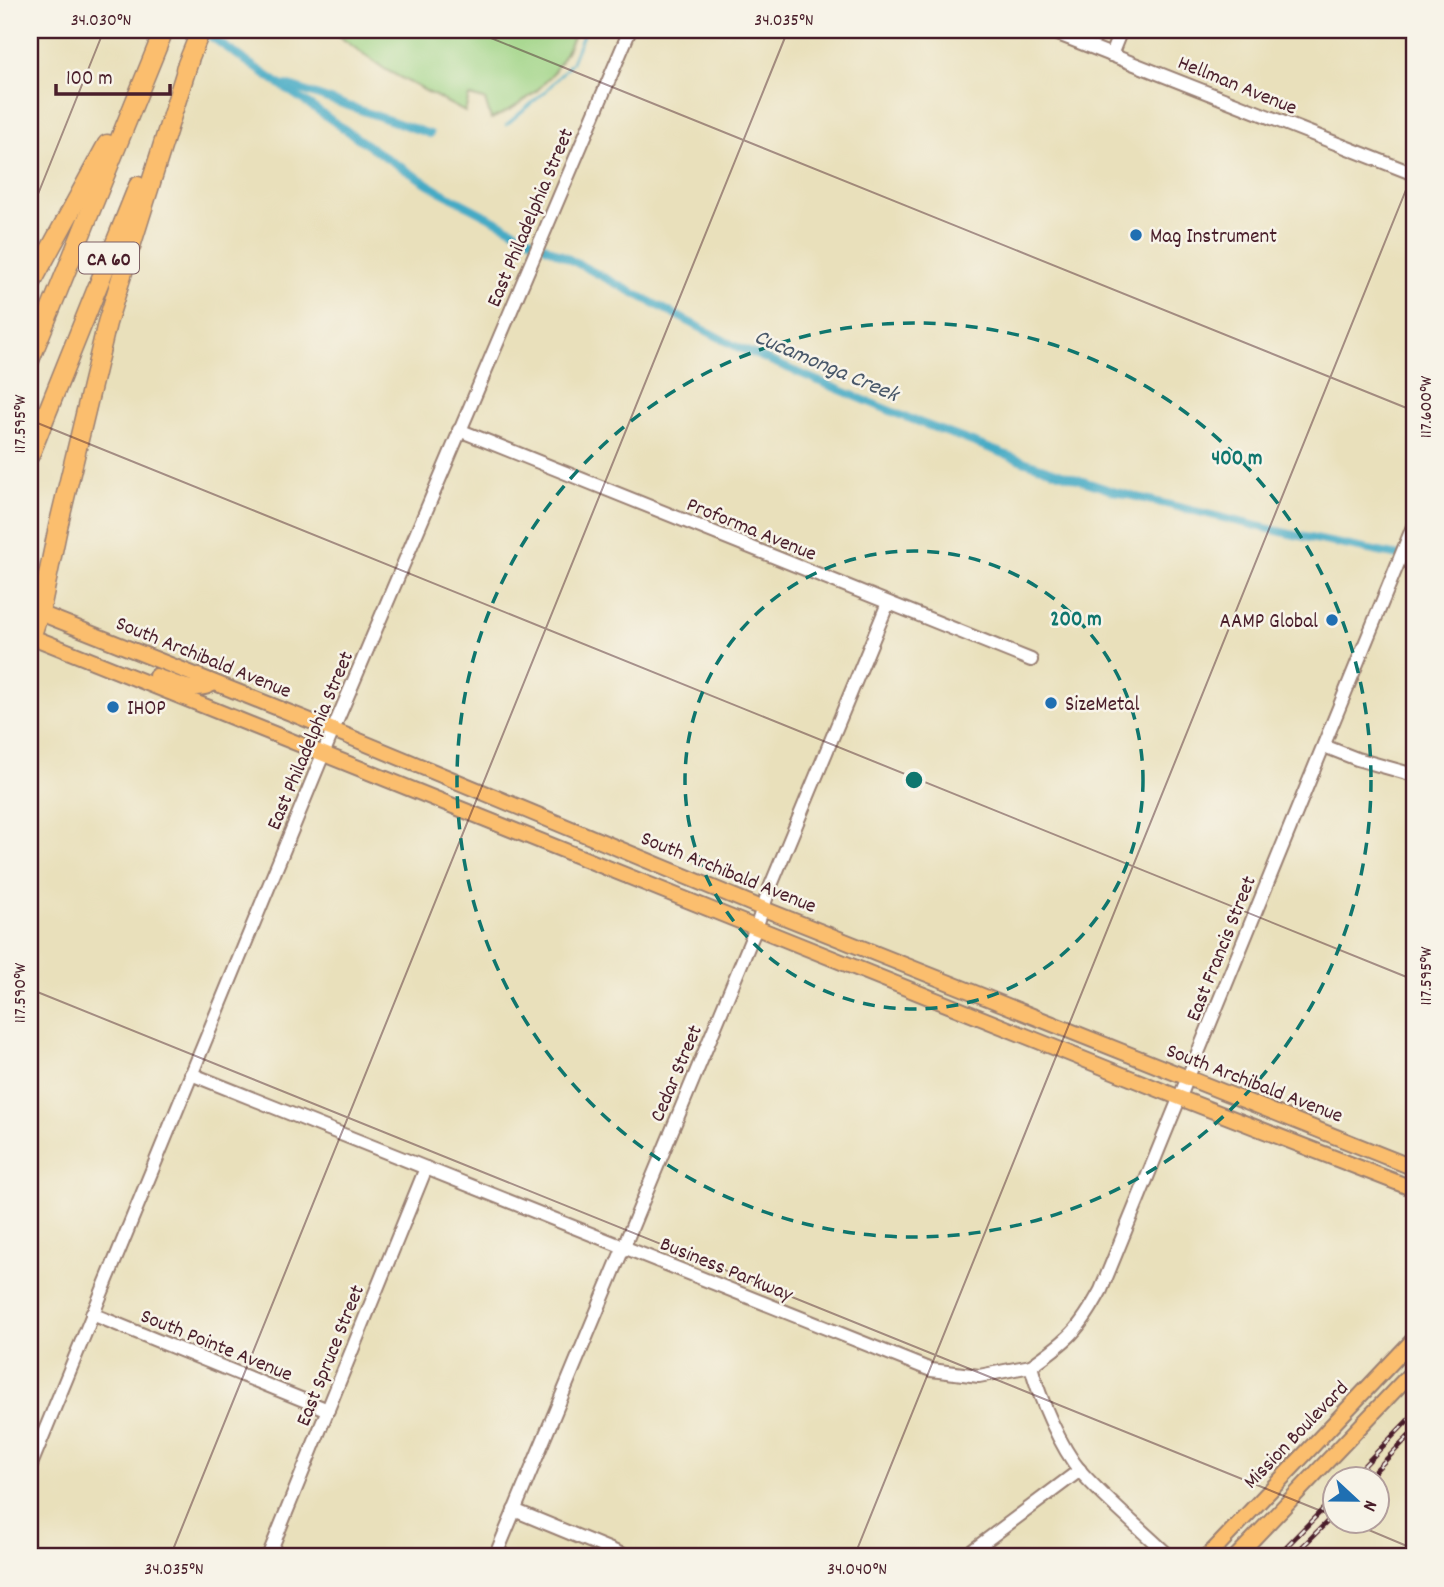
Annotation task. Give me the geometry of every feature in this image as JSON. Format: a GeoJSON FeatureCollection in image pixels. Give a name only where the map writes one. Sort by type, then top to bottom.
{"type":"FeatureCollection","features":[{"type":"Feature","properties":{"kind":"highway","name":"CA 60"},"geometry":{"type":"LineString","coordinates":[[30,455],[201,30]]}},
{"type":"Feature","properties":{"kind":"highway","name":"CA 60"},"geometry":{"type":"LineString","coordinates":[[30,360],[161,36]]}},
{"type":"Feature","properties":{"kind":"highway"},"geometry":{"type":"LineString","coordinates":[[31,638],[35,611],[107,323],[188,61]]}},
{"type":"Feature","properties":{"kind":"highway"},"geometry":{"type":"LineString","coordinates":[[30,286],[146,74]]}},
{"type":"Feature","properties":{"kind":"main road","name":"South Archibald Avenue"},"geometry":{"type":"LineString","coordinates":[[35,611],[333,730],[764,909],[1414,1168]]}},
{"type":"Feature","properties":{"kind":"main road","name":"South Archibald Avenue"},"geometry":{"type":"LineString","coordinates":[[31,638],[1414,1189]]}},
{"type":"Feature","properties":{"kind":"main road"},"geometry":{"type":"LineString","coordinates":[[90,660],[121,665],[197,689],[205,689],[214,683]]}},
{"type":"Feature","properties":{"kind":"main road","name":"Mission Boulevard"},"geometry":{"type":"LineString","coordinates":[[1207,1557],[1414,1339]]}},
{"type":"Feature","properties":{"kind":"main road","name":"Mission Boulevard"},"geometry":{"type":"LineString","coordinates":[[1236,1557],[1414,1370]]}},
{"type":"Feature","properties":{"kind":"street","name":"East Philadelphia Street"},"geometry":{"type":"LineString","coordinates":[[30,1467],[333,730],[630,30]]}},
{"type":"Feature","properties":{"kind":"street","name":"Hellman Avenue"},"geometry":{"type":"LineString","coordinates":[[1048,30],[1414,174]]}},
{"type":"Feature","properties":{"kind":"street"},"geometry":{"type":"LineString","coordinates":[[1111,55],[1121,30]]}},
{"type":"Feature","properties":{"kind":"street","name":"Proforma Avenue"},"geometry":{"type":"LineString","coordinates":[[459,430],[1031,660]]}},
{"type":"Feature","properties":{"kind":"street","name":"East Francis Street"},"geometry":{"type":"LineString","coordinates":[[1031,1366],[1066,1341],[1084,1320],[1101,1290],[1412,530]]}},
{"type":"Feature","properties":{"kind":"street","name":"Cedar Street"},"geometry":{"type":"LineString","coordinates":[[495,1557],[757,928],[773,880],[888,603]]}},
{"type":"Feature","properties":{"kind":"street"},"geometry":{"type":"LineString","coordinates":[[1324,746],[1357,759],[1414,775]]}},
{"type":"Feature","properties":{"kind":"street","name":"Business Parkway"},"geometry":{"type":"LineString","coordinates":[[191,1074],[931,1370],[979,1376],[1031,1366]]}},
{"type":"Feature","properties":{"kind":"street","name":"East Spruce Street"},"geometry":{"type":"LineString","coordinates":[[268,1557],[426,1168]]}},
{"type":"Feature","properties":{"kind":"street","name":"South Pointe Avenue"},"geometry":{"type":"LineString","coordinates":[[92,1314],[328,1410]]}},
{"type":"Feature","properties":{"kind":"street"},"geometry":{"type":"LineString","coordinates":[[1031,1366],[1035,1384],[1055,1427],[1080,1470],[1170,1557]]}},
{"type":"Feature","properties":{"kind":"street"},"geometry":{"type":"LineString","coordinates":[[964,1557],[1080,1470]]}},
{"type":"Feature","properties":{"kind":"street"},"geometry":{"type":"LineString","coordinates":[[514,1510],[628,1557]]}},
{"type":"Feature","properties":{"kind":"green space"},"geometry":{"type":"Polygon","coordinates":[[[330,30],[576,30],[561,60],[543,84],[507,112],[491,119],[485,100],[469,96],[465,112],[386,70],[330,30]]]}},
{"type":"Feature","properties":{"kind":"waterway","name":"Cucamonga Creek"},"geometry":{"type":"LineString","coordinates":[[201,30],[385,157],[441,192],[737,347],[900,415],[1116,492],[1290,534],[1414,559]]}},
{"type":"Feature","properties":{"kind":"waterway"},"geometry":{"type":"LineString","coordinates":[[506,125],[546,91],[572,62],[585,30]]}},
{"type":"Feature","properties":{"kind":"waterway","name":"Cucamonga Creek"},"geometry":{"type":"LineString","coordinates":[[287,85],[430,134]]}},
{"type":"Feature","properties":{"kind":"railway"},"geometry":{"type":"LineString","coordinates":[[1366,1464],[1414,1414]]}},
{"type":"Feature","properties":{"kind":"railway"},"geometry":{"type":"LineString","coordinates":[[1382,1464],[1414,1431]]}},
{"type":"Feature","properties":{"kind":"railway"},"geometry":{"type":"LineString","coordinates":[[1276,1557],[1322,1510]]}},
{"type":"Feature","properties":{"kind":"railway"},"geometry":{"type":"LineString","coordinates":[[1292,1557],[1322,1527]]}},
{"type":"Feature","properties":{"kind":"place","name":"Mag Instrument"},"geometry":{"type":"Point","coordinates":[1136,235]}},
{"type":"Feature","properties":{"kind":"place","name":"AAMP Global"},"geometry":{"type":"Point","coordinates":[1332,620]}},
{"type":"Feature","properties":{"kind":"place","name":"SizeMetal"},"geometry":{"type":"Point","coordinates":[1051,703]}},
{"type":"Feature","properties":{"kind":"place","name":"IHOP"},"geometry":{"type":"Point","coordinates":[113,707]}}]}
